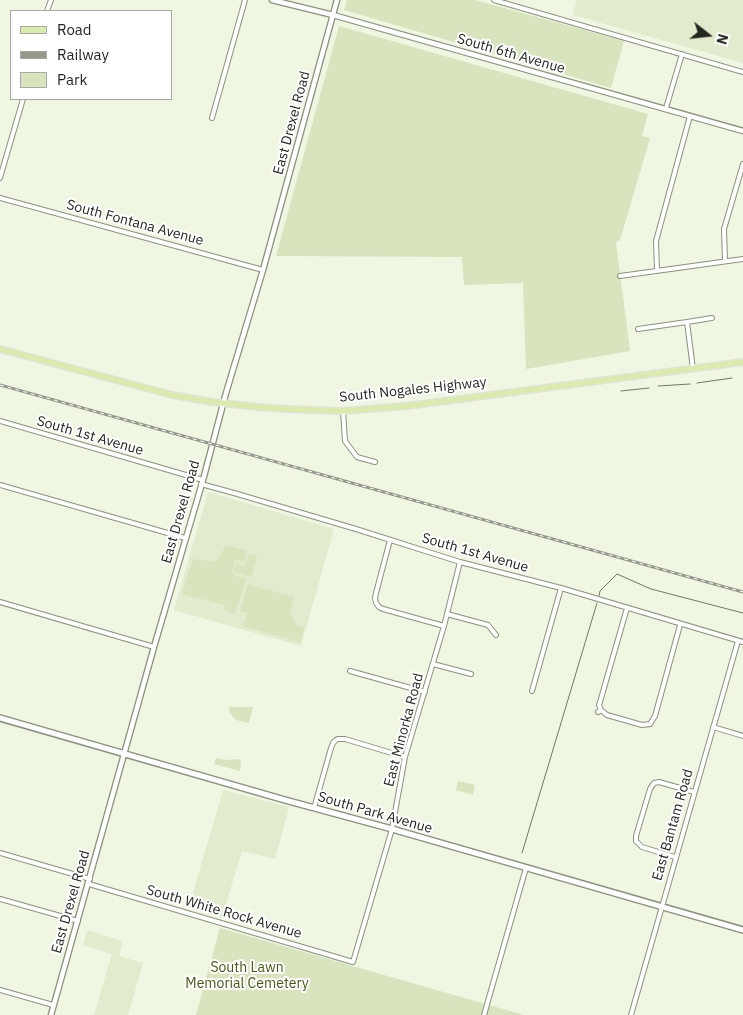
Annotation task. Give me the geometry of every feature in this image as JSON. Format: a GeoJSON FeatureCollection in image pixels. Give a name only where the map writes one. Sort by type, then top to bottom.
{"type":"FeatureCollection","features":[{"type":"Feature","properties":{"kind":"main road","name":"South Nogales Highway"},"geometry":{"type":"LineString","coordinates":[[0,349],[156,391],[214,402],[286,410],[343,412],[416,405],[743,362]]}},
{"type":"Feature","properties":{"kind":"main road","name":"South Park Avenue"},"geometry":{"type":"LineString","coordinates":[[0,718],[743,930]]}},
{"type":"Feature","properties":{"kind":"street"},"geometry":{"type":"LineString","coordinates":[[212,118],[245,0]]}},
{"type":"Feature","properties":{"kind":"street","name":"South 6th Avenue"},"geometry":{"type":"LineString","coordinates":[[272,0],[333,15],[743,131]]}},
{"type":"Feature","properties":{"kind":"street","name":"East Drexel Road"},"geometry":{"type":"LineString","coordinates":[[51,1015],[223,402],[263,270],[337,0]]}},
{"type":"Feature","properties":{"kind":"street"},"geometry":{"type":"LineString","coordinates":[[494,0],[743,72]]}},
{"type":"Feature","properties":{"kind":"street"},"geometry":{"type":"LineString","coordinates":[[666,108],[682,54]]}},
{"type":"Feature","properties":{"kind":"street"},"geometry":{"type":"LineString","coordinates":[[0,178],[23,100]]}},
{"type":"Feature","properties":{"kind":"street"},"geometry":{"type":"LineString","coordinates":[[657,270],[656,241],[690,116]]}},
{"type":"Feature","properties":{"kind":"street"},"geometry":{"type":"LineString","coordinates":[[726,261],[724,229],[743,164]]}},
{"type":"Feature","properties":{"kind":"street","name":"South Fontana Avenue"},"geometry":{"type":"LineString","coordinates":[[0,198],[263,270]]}},
{"type":"Feature","properties":{"kind":"street"},"geometry":{"type":"LineString","coordinates":[[620,276],[743,259]]}},
{"type":"Feature","properties":{"kind":"street"},"geometry":{"type":"LineString","coordinates":[[638,330],[712,318]]}},
{"type":"Feature","properties":{"kind":"street"},"geometry":{"type":"LineString","coordinates":[[688,322],[693,369]]}},
{"type":"Feature","properties":{"kind":"street"},"geometry":{"type":"LineString","coordinates":[[343,412],[345,441],[357,457],[375,462]]}},
{"type":"Feature","properties":{"kind":"street","name":"South 1st Avenue"},"geometry":{"type":"LineString","coordinates":[[0,421],[460,562],[561,588],[741,642]]}},
{"type":"Feature","properties":{"kind":"street"},"geometry":{"type":"LineString","coordinates":[[0,485],[185,538]]}},
{"type":"Feature","properties":{"kind":"street"},"geometry":{"type":"LineString","coordinates":[[390,540],[374,604],[383,609],[444,626]]}},
{"type":"Feature","properties":{"kind":"street","name":"East Minorka Road"},"geometry":{"type":"LineString","coordinates":[[353,962],[392,829],[406,757],[448,614],[460,562]]}},
{"type":"Feature","properties":{"kind":"street"},"geometry":{"type":"LineString","coordinates":[[532,691],[561,588]]}},
{"type":"Feature","properties":{"kind":"street"},"geometry":{"type":"LineString","coordinates":[[0,602],[154,647]]}},
{"type":"Feature","properties":{"kind":"street"},"geometry":{"type":"LineString","coordinates":[[626,608],[600,702],[600,711],[607,715],[651,726],[680,624]]}},
{"type":"Feature","properties":{"kind":"street"},"geometry":{"type":"LineString","coordinates":[[448,614],[488,625],[496,635]]}},
{"type":"Feature","properties":{"kind":"street","name":"East Bantam Road"},"geometry":{"type":"LineString","coordinates":[[631,1015],[713,727],[741,642]]}},
{"type":"Feature","properties":{"kind":"street"},"geometry":{"type":"LineString","coordinates":[[433,664],[471,674]]}},
{"type":"Feature","properties":{"kind":"street"},"geometry":{"type":"LineString","coordinates":[[350,671],[425,692]]}},
{"type":"Feature","properties":{"kind":"street"},"geometry":{"type":"LineString","coordinates":[[713,727],[743,736]]}},
{"type":"Feature","properties":{"kind":"street"},"geometry":{"type":"LineString","coordinates":[[334,735],[337,739]]}},
{"type":"Feature","properties":{"kind":"street"},"geometry":{"type":"LineString","coordinates":[[314,808],[330,748],[337,739],[345,739],[406,757]]}},
{"type":"Feature","properties":{"kind":"street"},"geometry":{"type":"LineString","coordinates":[[675,857],[635,843],[647,798],[653,781],[694,792]]}},
{"type":"Feature","properties":{"kind":"street","name":"South White Rock Avenue"},"geometry":{"type":"LineString","coordinates":[[0,853],[353,962]]}},
{"type":"Feature","properties":{"kind":"street"},"geometry":{"type":"LineString","coordinates":[[484,1015],[526,868]]}},
{"type":"Feature","properties":{"kind":"street"},"geometry":{"type":"LineString","coordinates":[[0,899],[78,921]]}},
{"type":"Feature","properties":{"kind":"street"},"geometry":{"type":"LineString","coordinates":[[0,990],[53,1005]]}},
{"type":"Feature","properties":{"kind":"shaded area"},"geometry":{"type":"Polygon","coordinates":[[[577,0],[743,0],[743,63],[573,15],[577,0]]]}},
{"type":"Feature","properties":{"kind":"shaded area"},"geometry":{"type":"Polygon","coordinates":[[[208,492],[334,529],[301,646],[174,610],[208,492]]]}},
{"type":"Feature","properties":{"kind":"shaded area"},"geometry":{"type":"Polygon","coordinates":[[[223,790],[289,807],[275,859],[242,851],[222,917],[189,907],[223,790]]]}},
{"type":"Feature","properties":{"kind":"shaded area"},"geometry":{"type":"Polygon","coordinates":[[[87,930],[123,941],[119,956],[143,963],[128,1015],[94,1015],[112,954],[83,945],[87,930]]]}},
{"type":"Feature","properties":{"kind":"green space"},"geometry":{"type":"Polygon","coordinates":[[[347,0],[475,0],[624,41],[611,88],[344,10],[347,0]]]}},
{"type":"Feature","properties":{"kind":"green space"},"geometry":{"type":"Polygon","coordinates":[[[339,26],[648,114],[642,136],[650,138],[620,240],[616,242],[630,351],[526,369],[523,283],[464,285],[462,257],[276,256],[339,26]]]}},
{"type":"Feature","properties":{"kind":"green space"},"geometry":{"type":"Polygon","coordinates":[[[225,545],[247,551],[244,561],[235,560],[232,572],[235,576],[246,579],[235,614],[224,610],[229,593],[225,605],[182,594],[193,559],[216,562],[225,545]]]}},
{"type":"Feature","properties":{"kind":"green space"},"geometry":{"type":"Polygon","coordinates":[[[249,554],[257,556],[251,577],[234,572],[236,564],[245,566],[249,554]]]}},
{"type":"Feature","properties":{"kind":"green space"},"geometry":{"type":"Polygon","coordinates":[[[248,584],[294,597],[290,613],[297,625],[304,628],[300,642],[243,626],[247,613],[240,611],[248,584]]]}},
{"type":"Feature","properties":{"kind":"green space"},"geometry":{"type":"Polygon","coordinates":[[[229,707],[253,707],[249,723],[236,720],[230,713],[229,707]]]}},
{"type":"Feature","properties":{"kind":"green space"},"geometry":{"type":"Polygon","coordinates":[[[216,758],[226,760],[241,759],[240,771],[214,764],[216,758]]]}},
{"type":"Feature","properties":{"kind":"green space"},"geometry":{"type":"Polygon","coordinates":[[[458,781],[475,785],[473,795],[456,790],[458,781]]]}},
{"type":"Feature","properties":{"kind":"green space","name":"South Lawn Memorial Cemetery"},"geometry":{"type":"Polygon","coordinates":[[[220,928],[524,1015],[196,1015],[220,928]]]}},
{"type":"Feature","properties":{"kind":"waterway"},"geometry":{"type":"LineString","coordinates":[[697,383],[732,378]]}},
{"type":"Feature","properties":{"kind":"waterway"},"geometry":{"type":"LineString","coordinates":[[658,386],[690,384]]}},
{"type":"Feature","properties":{"kind":"waterway"},"geometry":{"type":"LineString","coordinates":[[621,391],[649,388]]}},
{"type":"Feature","properties":{"kind":"waterway"},"geometry":{"type":"LineString","coordinates":[[599,596],[600,591],[617,574],[651,589],[743,613]]}},
{"type":"Feature","properties":{"kind":"waterway"},"geometry":{"type":"LineString","coordinates":[[522,853],[597,603]]}},
{"type":"Feature","properties":{"kind":"railway"},"geometry":{"type":"LineString","coordinates":[[0,385],[743,592]]}}]}
